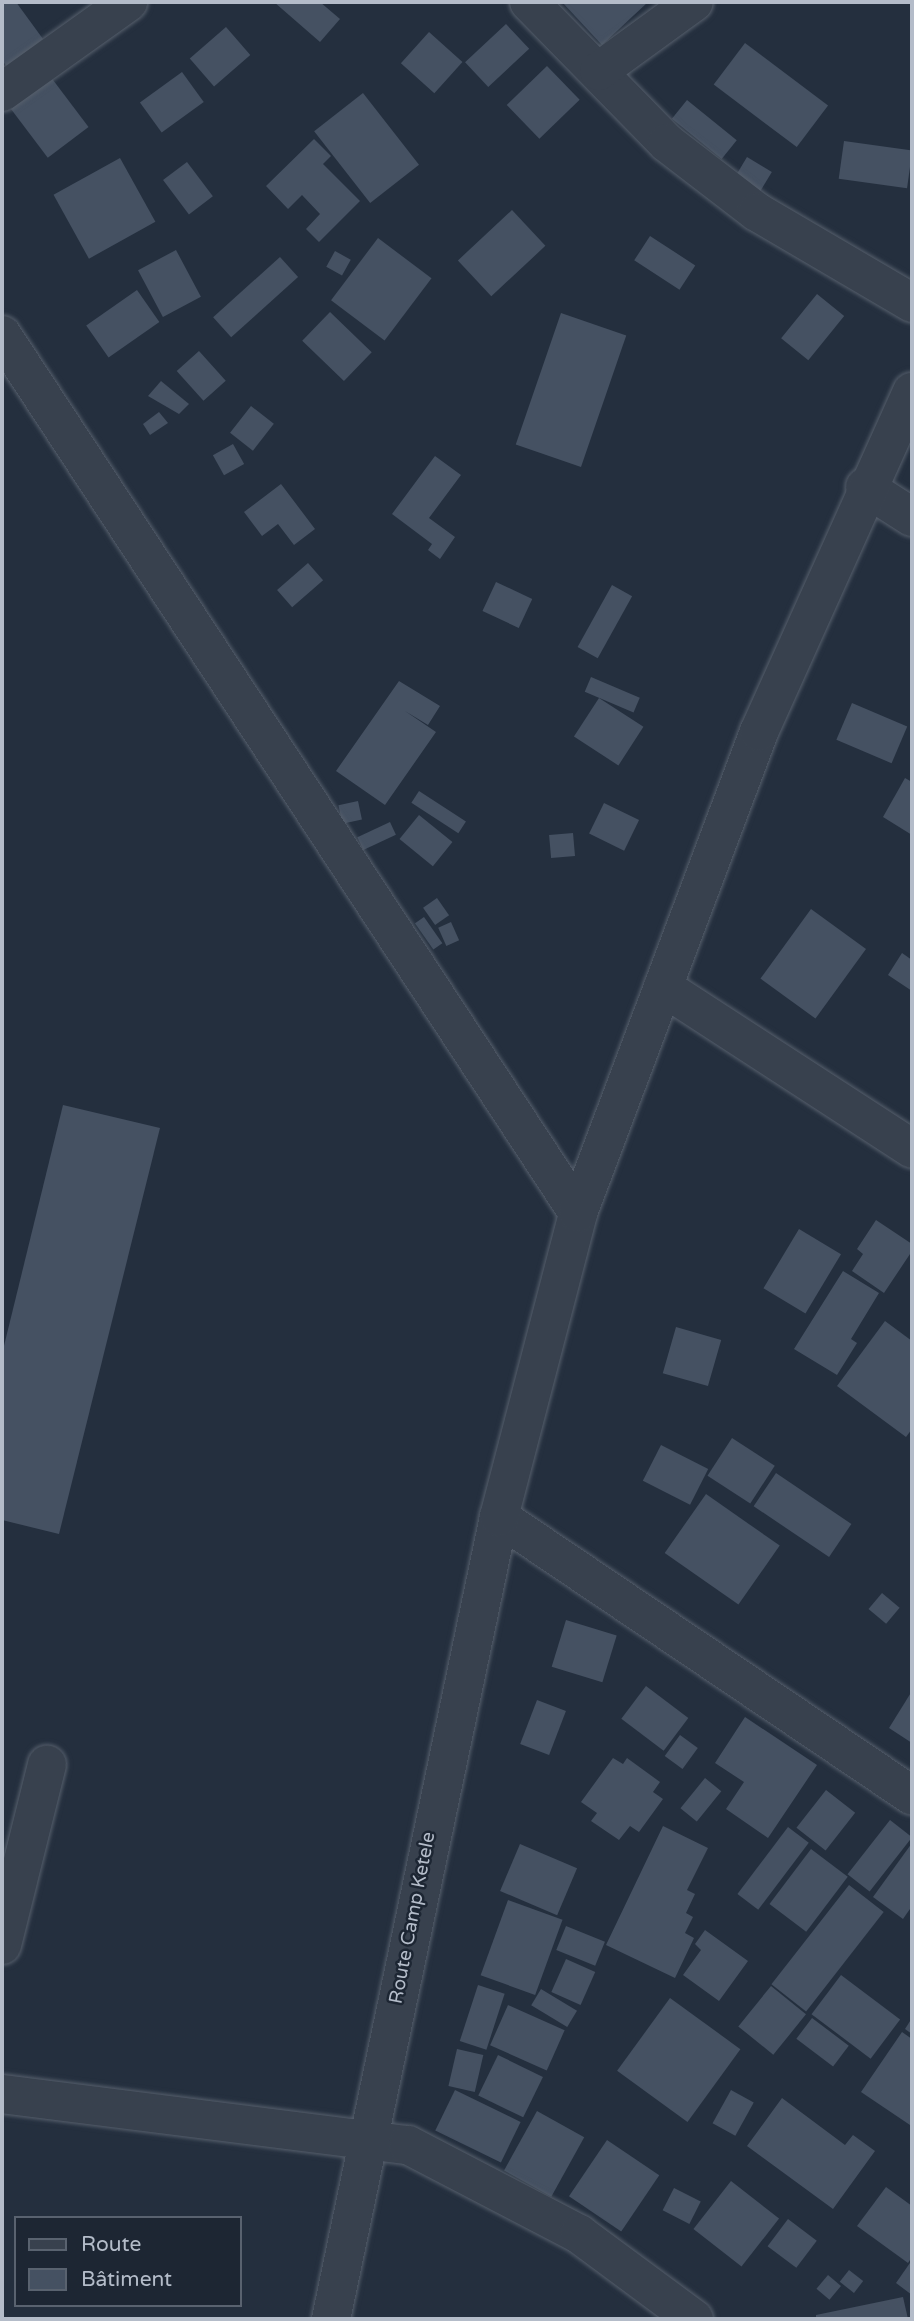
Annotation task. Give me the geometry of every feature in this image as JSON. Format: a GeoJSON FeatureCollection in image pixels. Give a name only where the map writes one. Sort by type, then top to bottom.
{"type":"FeatureCollection","features":[{"type":"Feature","properties":{"kind":"street"},"geometry":{"type":"LineString","coordinates":[[2,92],[128,2]]}},
{"type":"Feature","properties":{"kind":"street"},"geometry":{"type":"LineString","coordinates":[[529,2],[667,143],[747,204],[912,303]]}},
{"type":"Feature","properties":{"kind":"street"},"geometry":{"type":"LineString","coordinates":[[599,71],[694,2]]}},
{"type":"Feature","properties":{"kind":"street"},"geometry":{"type":"LineString","coordinates":[[2,335],[578,1213]]}},
{"type":"Feature","properties":{"kind":"street","name":"Route Camp Ketele"},"geometry":{"type":"LineString","coordinates":[[331,2319],[499,1517],[578,1213],[759,732],[865,487],[912,392]]}},
{"type":"Feature","properties":{"kind":"street"},"geometry":{"type":"LineString","coordinates":[[865,487],[912,517]]}},
{"type":"Feature","properties":{"kind":"street"},"geometry":{"type":"LineString","coordinates":[[663,987],[912,1149]]}},
{"type":"Feature","properties":{"kind":"street"},"geometry":{"type":"LineString","coordinates":[[499,1517],[912,1796]]}},
{"type":"Feature","properties":{"kind":"street"},"geometry":{"type":"LineString","coordinates":[[2,1945],[47,1765]]}},
{"type":"Feature","properties":{"kind":"street"},"geometry":{"type":"LineString","coordinates":[[11,2090],[408,2146],[579,2234],[694,2319]]}},
{"type":"Feature","properties":{"kind":"building"},"geometry":{"type":"Polygon","coordinates":[[[2,2],[16,2],[43,39],[7,67],[2,60],[2,2]]]}},
{"type":"Feature","properties":{"kind":"building"},"geometry":{"type":"Polygon","coordinates":[[[274,2],[320,2],[340,19],[320,42],[274,2]]]}},
{"type":"Feature","properties":{"kind":"building"},"geometry":{"type":"Polygon","coordinates":[[[562,2],[648,2],[602,45],[562,2]]]}},
{"type":"Feature","properties":{"kind":"building"},"geometry":{"type":"Polygon","coordinates":[[[506,24],[529,49],[488,87],[465,62],[506,24]]]}},
{"type":"Feature","properties":{"kind":"building"},"geometry":{"type":"Polygon","coordinates":[[[226,27],[250,55],[214,86],[190,58],[226,27]]]}},
{"type":"Feature","properties":{"kind":"building"},"geometry":{"type":"Polygon","coordinates":[[[429,32],[462,62],[434,93],[401,63],[429,32]]]}},
{"type":"Feature","properties":{"kind":"building"},"geometry":{"type":"Polygon","coordinates":[[[745,43],[828,106],[797,147],[714,85],[745,43]]]}},
{"type":"Feature","properties":{"kind":"building"},"geometry":{"type":"Polygon","coordinates":[[[547,66],[580,100],[539,139],[507,105],[547,66]]]}},
{"type":"Feature","properties":{"kind":"building"},"geometry":{"type":"Polygon","coordinates":[[[182,72],[204,102],[162,132],[140,103],[182,72]]]}},
{"type":"Feature","properties":{"kind":"building"},"geometry":{"type":"Polygon","coordinates":[[[50,76],[89,127],[48,158],[9,107],[50,76]]]}},
{"type":"Feature","properties":{"kind":"building"},"geometry":{"type":"Polygon","coordinates":[[[363,93],[419,165],[370,203],[314,131],[363,93]]]}},
{"type":"Feature","properties":{"kind":"building"},"geometry":{"type":"Polygon","coordinates":[[[687,100],[737,140],[722,159],[672,119],[687,100]]]}},
{"type":"Feature","properties":{"kind":"building"},"geometry":{"type":"Polygon","coordinates":[[[314,139],[331,156],[323,164],[360,201],[319,242],[306,229],[320,214],[302,195],[288,209],[266,186],[314,139]]]}},
{"type":"Feature","properties":{"kind":"building"},"geometry":{"type":"Polygon","coordinates":[[[844,141],[912,151],[907,188],[839,179],[844,141]]]}},
{"type":"Feature","properties":{"kind":"building"},"geometry":{"type":"Polygon","coordinates":[[[747,157],[772,172],[755,199],[731,184],[747,157]]]}},
{"type":"Feature","properties":{"kind":"building"},"geometry":{"type":"Polygon","coordinates":[[[120,158],[155,222],[89,259],[54,195],[120,158]]]}},
{"type":"Feature","properties":{"kind":"building"},"geometry":{"type":"Polygon","coordinates":[[[187,162],[213,196],[189,214],[163,180],[187,162]]]}},
{"type":"Feature","properties":{"kind":"building"},"geometry":{"type":"Polygon","coordinates":[[[512,210],[545,246],[491,296],[458,260],[512,210]]]}},
{"type":"Feature","properties":{"kind":"building"},"geometry":{"type":"Polygon","coordinates":[[[650,236],[695,265],[679,290],[634,260],[650,236]]]}},
{"type":"Feature","properties":{"kind":"building"},"geometry":{"type":"Polygon","coordinates":[[[378,238],[432,278],[385,341],[331,300],[378,238]]]}},
{"type":"Feature","properties":{"kind":"building"},"geometry":{"type":"Polygon","coordinates":[[[176,250],[201,297],[163,317],[138,270],[176,250]]]}},
{"type":"Feature","properties":{"kind":"building"},"geometry":{"type":"Polygon","coordinates":[[[335,251],[351,260],[342,275],[326,267],[335,251]]]}},
{"type":"Feature","properties":{"kind":"building"},"geometry":{"type":"Polygon","coordinates":[[[280,257],[298,277],[231,337],[213,317],[280,257]]]}},
{"type":"Feature","properties":{"kind":"building"},"geometry":{"type":"Polygon","coordinates":[[[137,290],[159,322],[109,358],[86,326],[137,290]]]}},
{"type":"Feature","properties":{"kind":"building"},"geometry":{"type":"Polygon","coordinates":[[[817,294],[844,316],[808,360],[781,338],[817,294]]]}},
{"type":"Feature","properties":{"kind":"building"},"geometry":{"type":"Polygon","coordinates":[[[330,312],[372,352],[344,381],[302,341],[330,312]]]}},
{"type":"Feature","properties":{"kind":"building"},"geometry":{"type":"Polygon","coordinates":[[[561,313],[626,335],[581,467],[516,444],[561,313]]]}},
{"type":"Feature","properties":{"kind":"building"},"geometry":{"type":"Polygon","coordinates":[[[199,351],[226,381],[203,401],[177,371],[199,351]]]}},
{"type":"Feature","properties":{"kind":"building"},"geometry":{"type":"Polygon","coordinates":[[[161,381],[189,404],[179,414],[148,396],[161,381]]]}},
{"type":"Feature","properties":{"kind":"building"},"geometry":{"type":"Polygon","coordinates":[[[251,406],[274,424],[253,451],[230,433],[251,406]]]}},
{"type":"Feature","properties":{"kind":"building"},"geometry":{"type":"Polygon","coordinates":[[[159,412],[168,423],[150,435],[143,424],[159,412]]]}},
{"type":"Feature","properties":{"kind":"building"},"geometry":{"type":"Polygon","coordinates":[[[233,444],[244,464],[224,475],[213,455],[233,444]]]}},
{"type":"Feature","properties":{"kind":"building"},"geometry":{"type":"Polygon","coordinates":[[[435,456],[461,475],[429,518],[455,537],[440,559],[428,550],[432,544],[392,514],[435,456]]]}},
{"type":"Feature","properties":{"kind":"building"},"geometry":{"type":"Polygon","coordinates":[[[281,484],[315,529],[294,545],[278,524],[262,536],[244,512],[281,484]]]}},
{"type":"Feature","properties":{"kind":"building"},"geometry":{"type":"Polygon","coordinates":[[[308,563],[323,580],[292,607],[277,590],[308,563]]]}},
{"type":"Feature","properties":{"kind":"building"},"geometry":{"type":"Polygon","coordinates":[[[496,582],[532,599],[519,628],[482,611],[496,582]]]}},
{"type":"Feature","properties":{"kind":"building"},"geometry":{"type":"Polygon","coordinates":[[[612,585],[632,596],[598,658],[578,647],[612,585]]]}},
{"type":"Feature","properties":{"kind":"building"},"geometry":{"type":"Polygon","coordinates":[[[591,677],[640,698],[634,712],[585,692],[591,677]]]}},
{"type":"Feature","properties":{"kind":"building"},"geometry":{"type":"Polygon","coordinates":[[[399,681],[440,706],[428,725],[405,711],[436,732],[385,805],[336,771],[399,681]]]}},
{"type":"Feature","properties":{"kind":"building"},"geometry":{"type":"Polygon","coordinates":[[[599,698],[643,727],[618,765],[574,737],[599,698]]]}},
{"type":"Feature","properties":{"kind":"building"},"geometry":{"type":"Polygon","coordinates":[[[852,703],[907,726],[892,763],[836,740],[852,703]]]}},
{"type":"Feature","properties":{"kind":"building"},"geometry":{"type":"Polygon","coordinates":[[[905,778],[912,782],[912,835],[883,817],[905,778]]]}},
{"type":"Feature","properties":{"kind":"building"},"geometry":{"type":"Polygon","coordinates":[[[419,791],[466,821],[458,833],[411,803],[419,791]]]}},
{"type":"Feature","properties":{"kind":"building"},"geometry":{"type":"Polygon","coordinates":[[[358,801],[362,820],[342,824],[338,805],[358,801]]]}},
{"type":"Feature","properties":{"kind":"building"},"geometry":{"type":"Polygon","coordinates":[[[604,803],[639,820],[624,851],[589,834],[604,803]]]}},
{"type":"Feature","properties":{"kind":"building"},"geometry":{"type":"Polygon","coordinates":[[[419,815],[452,842],[433,866],[399,839],[419,815]]]}},
{"type":"Feature","properties":{"kind":"building"},"geometry":{"type":"Polygon","coordinates":[[[390,822],[396,835],[363,850],[357,837],[390,822]]]}},
{"type":"Feature","properties":{"kind":"building"},"geometry":{"type":"Polygon","coordinates":[[[573,833],[575,856],[551,858],[549,835],[573,833]]]}},
{"type":"Feature","properties":{"kind":"building"},"geometry":{"type":"Polygon","coordinates":[[[437,898],[449,915],[435,925],[423,908],[437,898]]]}},
{"type":"Feature","properties":{"kind":"building"},"geometry":{"type":"Polygon","coordinates":[[[811,909],[866,949],[815,1019],[760,979],[811,909]]]}},
{"type":"Feature","properties":{"kind":"building"},"geometry":{"type":"Polygon","coordinates":[[[424,917],[442,943],[433,950],[415,923],[424,917]]]}},
{"type":"Feature","properties":{"kind":"building"},"geometry":{"type":"Polygon","coordinates":[[[451,922],[459,940],[446,946],[438,928],[451,922]]]}},
{"type":"Feature","properties":{"kind":"building"},"geometry":{"type":"Polygon","coordinates":[[[902,953],[912,960],[912,991],[888,975],[902,953]]]}},
{"type":"Feature","properties":{"kind":"building"},"geometry":{"type":"Polygon","coordinates":[[[63,1105],[160,1128],[59,1534],[2,1520],[2,1354],[63,1105]]]}},
{"type":"Feature","properties":{"kind":"building"},"geometry":{"type":"Polygon","coordinates":[[[876,1220],[912,1244],[912,1251],[884,1293],[852,1271],[863,1254],[857,1249],[876,1220]]]}},
{"type":"Feature","properties":{"kind":"building"},"geometry":{"type":"Polygon","coordinates":[[[799,1229],[841,1254],[805,1313],[763,1288],[799,1229]]]}},
{"type":"Feature","properties":{"kind":"building"},"geometry":{"type":"Polygon","coordinates":[[[843,1271],[879,1293],[851,1339],[857,1343],[837,1375],[794,1349],[843,1271]]]}},
{"type":"Feature","properties":{"kind":"building"},"geometry":{"type":"Polygon","coordinates":[[[885,1321],[912,1341],[912,1429],[906,1437],[837,1386],[885,1321]]]}},
{"type":"Feature","properties":{"kind":"building"},"geometry":{"type":"Polygon","coordinates":[[[676,1327],[721,1340],[708,1386],[663,1373],[676,1327]]]}},
{"type":"Feature","properties":{"kind":"building"},"geometry":{"type":"Polygon","coordinates":[[[732,1438],[775,1466],[750,1504],[707,1476],[732,1438]]]}},
{"type":"Feature","properties":{"kind":"building"},"geometry":{"type":"Polygon","coordinates":[[[661,1445],[708,1469],[690,1505],[643,1481],[661,1445]]]}},
{"type":"Feature","properties":{"kind":"building"},"geometry":{"type":"Polygon","coordinates":[[[776,1473],[851,1524],[829,1557],[754,1506],[776,1473]]]}},
{"type":"Feature","properties":{"kind":"building"},"geometry":{"type":"Polygon","coordinates":[[[706,1494],[780,1546],[738,1605],[665,1553],[706,1494]]]}},
{"type":"Feature","properties":{"kind":"building"},"geometry":{"type":"Polygon","coordinates":[[[882,1593],[900,1608],[886,1624],[869,1609],[882,1593]]]}},
{"type":"Feature","properties":{"kind":"building"},"geometry":{"type":"Polygon","coordinates":[[[566,1620],[617,1635],[602,1682],[552,1667],[566,1620]]]}},
{"type":"Feature","properties":{"kind":"building"},"geometry":{"type":"Polygon","coordinates":[[[646,1686],[688,1718],[664,1751],[621,1719],[646,1686]]]}},
{"type":"Feature","properties":{"kind":"building"},"geometry":{"type":"Polygon","coordinates":[[[912,1691],[912,1743],[889,1728],[912,1691]]]}},
{"type":"Feature","properties":{"kind":"building"},"geometry":{"type":"Polygon","coordinates":[[[537,1700],[566,1711],[549,1755],[520,1744],[537,1700]]]}},
{"type":"Feature","properties":{"kind":"building"},"geometry":{"type":"Polygon","coordinates":[[[745,1717],[817,1765],[768,1838],[726,1809],[744,1782],[715,1763],[745,1717]]]}},
{"type":"Feature","properties":{"kind":"building"},"geometry":{"type":"Polygon","coordinates":[[[680,1735],[698,1748],[683,1769],[665,1756],[680,1735]]]}},
{"type":"Feature","properties":{"kind":"building"},"geometry":{"type":"Polygon","coordinates":[[[613,1758],[623,1764],[627,1758],[660,1782],[653,1792],[663,1799],[639,1832],[630,1826],[619,1840],[591,1821],[597,1813],[581,1802],[613,1758]]]}},
{"type":"Feature","properties":{"kind":"building"},"geometry":{"type":"Polygon","coordinates":[[[705,1778],[721,1791],[697,1822],[680,1808],[705,1778]]]}},
{"type":"Feature","properties":{"kind":"building"},"geometry":{"type":"Polygon","coordinates":[[[826,1790],[855,1813],[826,1851],[796,1828],[826,1790]]]}},
{"type":"Feature","properties":{"kind":"building"},"geometry":{"type":"Polygon","coordinates":[[[890,1820],[912,1837],[870,1892],[848,1874],[890,1820]]]}},
{"type":"Feature","properties":{"kind":"building"},"geometry":{"type":"Polygon","coordinates":[[[663,1826],[708,1848],[687,1890],[695,1894],[686,1913],[693,1917],[685,1933],[694,1938],[675,1978],[606,1945],[663,1826]]]}},
{"type":"Feature","properties":{"kind":"building"},"geometry":{"type":"Polygon","coordinates":[[[788,1827],[809,1843],[758,1910],[737,1894],[788,1827]]]}},
{"type":"Feature","properties":{"kind":"building"},"geometry":{"type":"Polygon","coordinates":[[[912,1843],[912,1906],[903,1919],[873,1897],[912,1843]]]}},
{"type":"Feature","properties":{"kind":"building"},"geometry":{"type":"Polygon","coordinates":[[[520,1844],[577,1868],[557,1915],[500,1891],[520,1844]]]}},
{"type":"Feature","properties":{"kind":"building"},"geometry":{"type":"Polygon","coordinates":[[[811,1849],[848,1877],[806,1932],[769,1904],[811,1849]]]}},
{"type":"Feature","properties":{"kind":"building"},"geometry":{"type":"Polygon","coordinates":[[[849,1885],[884,1912],[806,2011],[771,1984],[849,1885]]]}},
{"type":"Feature","properties":{"kind":"building"},"geometry":{"type":"Polygon","coordinates":[[[508,1900],[563,1920],[535,1995],[481,1975],[508,1900]]]}},
{"type":"Feature","properties":{"kind":"building"},"geometry":{"type":"Polygon","coordinates":[[[566,1926],[605,1942],[595,1966],[556,1950],[566,1926]]]}},
{"type":"Feature","properties":{"kind":"building"},"geometry":{"type":"Polygon","coordinates":[[[705,1930],[748,1961],[719,2001],[683,1975],[701,1950],[695,1944],[705,1930]]]}},
{"type":"Feature","properties":{"kind":"building"},"geometry":{"type":"Polygon","coordinates":[[[566,1959],[595,1972],[581,2005],[551,1992],[566,1959]]]}},
{"type":"Feature","properties":{"kind":"building"},"geometry":{"type":"Polygon","coordinates":[[[841,1975],[900,2020],[871,2059],[812,2014],[841,1975]]]}},
{"type":"Feature","properties":{"kind":"building"},"geometry":{"type":"Polygon","coordinates":[[[478,1985],[505,1994],[486,2050],[460,2041],[478,1985]]]}},
{"type":"Feature","properties":{"kind":"building"},"geometry":{"type":"Polygon","coordinates":[[[771,1986],[806,2014],[773,2055],[738,2026],[771,1986]]]}},
{"type":"Feature","properties":{"kind":"building"},"geometry":{"type":"Polygon","coordinates":[[[541,1989],[577,2011],[567,2027],[531,2005],[541,1989]]]}},
{"type":"Feature","properties":{"kind":"building"},"geometry":{"type":"Polygon","coordinates":[[[670,1998],[740,2049],[687,2122],[617,2071],[670,1998]]]}},
{"type":"Feature","properties":{"kind":"building"},"geometry":{"type":"Polygon","coordinates":[[[508,2005],[565,2030],[547,2070],[490,2045],[508,2005]]]}},
{"type":"Feature","properties":{"kind":"building"},"geometry":{"type":"Polygon","coordinates":[[[812,2018],[849,2046],[833,2066],[796,2039],[812,2018]]]}},
{"type":"Feature","properties":{"kind":"building"},"geometry":{"type":"Polygon","coordinates":[[[912,2018],[912,2034],[905,2029],[912,2018]]]}},
{"type":"Feature","properties":{"kind":"building"},"geometry":{"type":"Polygon","coordinates":[[[902,2032],[912,2039],[910,2125],[861,2092],[902,2032]]]}},
{"type":"Feature","properties":{"kind":"building"},"geometry":{"type":"Polygon","coordinates":[[[457,2049],[483,2055],[475,2092],[448,2086],[457,2049]]]}},
{"type":"Feature","properties":{"kind":"building"},"geometry":{"type":"Polygon","coordinates":[[[498,2055],[543,2077],[523,2117],[478,2095],[498,2055]]]}},
{"type":"Feature","properties":{"kind":"building"},"geometry":{"type":"Polygon","coordinates":[[[455,2090],[521,2122],[501,2162],[435,2130],[455,2090]]]}},
{"type":"Feature","properties":{"kind":"building"},"geometry":{"type":"Polygon","coordinates":[[[731,2090],[754,2103],[735,2136],[713,2123],[731,2090]]]}},
{"type":"Feature","properties":{"kind":"building"},"geometry":{"type":"Polygon","coordinates":[[[782,2098],[845,2145],[853,2135],[875,2151],[833,2209],[747,2146],[782,2098]]]}},
{"type":"Feature","properties":{"kind":"building"},"geometry":{"type":"Polygon","coordinates":[[[537,2111],[584,2137],[551,2197],[504,2170],[537,2111]]]}},
{"type":"Feature","properties":{"kind":"building"},"geometry":{"type":"Polygon","coordinates":[[[607,2140],[659,2175],[621,2232],[569,2196],[607,2140]]]}},
{"type":"Feature","properties":{"kind":"building"},"geometry":{"type":"Polygon","coordinates":[[[731,2181],[779,2219],[742,2267],[693,2229],[731,2181]]]}},
{"type":"Feature","properties":{"kind":"building"},"geometry":{"type":"Polygon","coordinates":[[[886,2187],[912,2206],[912,2257],[908,2263],[857,2226],[886,2187]]]}},
{"type":"Feature","properties":{"kind":"building"},"geometry":{"type":"Polygon","coordinates":[[[674,2188],[701,2202],[689,2224],[663,2210],[674,2188]]]}},
{"type":"Feature","properties":{"kind":"building"},"geometry":{"type":"Polygon","coordinates":[[[788,2219],[817,2241],[796,2268],[768,2246],[788,2219]]]}},
{"type":"Feature","properties":{"kind":"building"},"geometry":{"type":"Polygon","coordinates":[[[912,2260],[912,2295],[896,2283],[912,2260]]]}},
{"type":"Feature","properties":{"kind":"building"},"geometry":{"type":"Polygon","coordinates":[[[849,2270],[863,2281],[854,2293],[840,2282],[849,2270]]]}},
{"type":"Feature","properties":{"kind":"building"},"geometry":{"type":"Polygon","coordinates":[[[828,2275],[841,2286],[829,2300],[816,2289],[828,2275]]]}},
{"type":"Feature","properties":{"kind":"building"},"geometry":{"type":"Polygon","coordinates":[[[903,2297],[908,2319],[816,2319],[816,2315],[903,2297]]]}}]}
